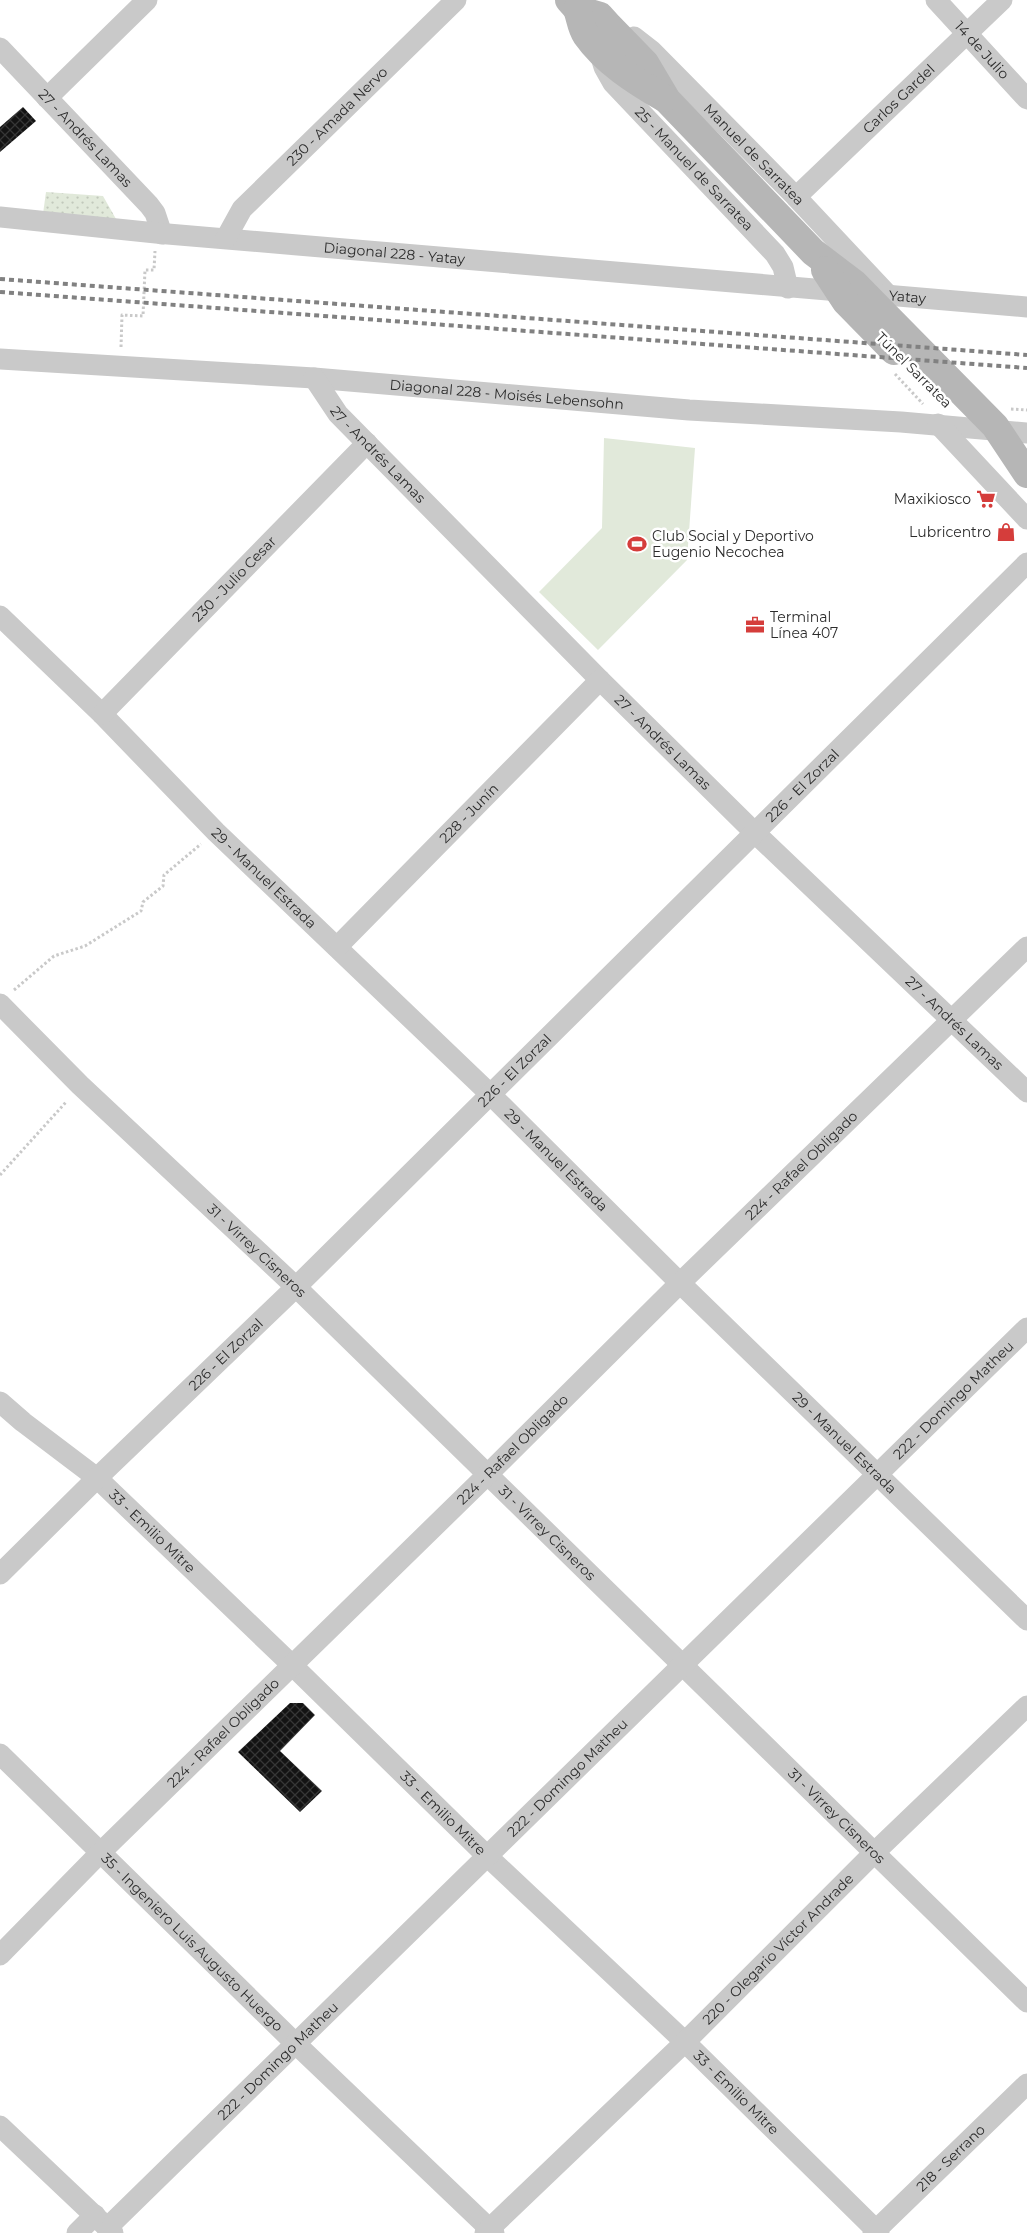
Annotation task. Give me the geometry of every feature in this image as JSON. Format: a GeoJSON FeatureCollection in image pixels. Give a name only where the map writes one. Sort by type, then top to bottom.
{"type":"FeatureCollection","features":[{"type":"Feature","properties":{"kind":"main road","name":"25 - Manuel de Sarratea"},"geometry":{"type":"LineString","coordinates":[[578,3],[585,33],[604,37]]}},
{"type":"Feature","properties":{"kind":"main road","name":"Túnel Sarratea"},"geometry":{"type":"LineString","coordinates":[[604,37],[645,62],[667,100],[813,252],[846,302],[974,430],[1027,475]]}},
{"type":"Feature","properties":{"kind":"street"},"geometry":{"type":"LineString","coordinates":[[47,98],[148,0]]}},
{"type":"Feature","properties":{"kind":"street","name":"230 - Amada Nervo"},"geometry":{"type":"LineString","coordinates":[[226,238],[242,209],[456,0]]}},
{"type":"Feature","properties":{"kind":"street","name":"14 de Julio"},"geometry":{"type":"LineString","coordinates":[[936,0],[1027,99]]}},
{"type":"Feature","properties":{"kind":"street","name":"Carlos Gardel"},"geometry":{"type":"LineString","coordinates":[[796,197],[1002,0]]}},
{"type":"Feature","properties":{"kind":"street","name":"Manuel de Sarratea"},"geometry":{"type":"LineString","coordinates":[[604,37],[629,33],[652,51],[796,197],[879,294]]}},
{"type":"Feature","properties":{"kind":"street","name":"25 - Manuel de Sarratea"},"geometry":{"type":"LineString","coordinates":[[604,37],[604,67],[613,83],[775,254],[783,267],[788,288]]}},
{"type":"Feature","properties":{"kind":"street","name":"27 - Andrés Lamas"},"geometry":{"type":"LineString","coordinates":[[0,48],[149,205],[155,213],[162,234]]}},
{"type":"Feature","properties":{"kind":"street","name":"Diagonal 228 - Yatay"},"geometry":{"type":"LineString","coordinates":[[0,217],[162,234],[226,238],[788,288]]}},
{"type":"Feature","properties":{"kind":"street","name":"Yatay"},"geometry":{"type":"LineString","coordinates":[[788,288],[1027,307]]}},
{"type":"Feature","properties":{"kind":"street","name":"Diagonal 228 - Moisés Lebensohn"},"geometry":{"type":"LineString","coordinates":[[0,359],[314,378],[690,410],[944,425],[1021,434]]}},
{"type":"Feature","properties":{"kind":"street","name":"27 - Andrés Lamas"},"geometry":{"type":"LineString","coordinates":[[314,378],[338,414],[600,680],[754,832],[1027,1092]]}},
{"type":"Feature","properties":{"kind":"street"},"geometry":{"type":"LineString","coordinates":[[944,425],[1027,519]]}},
{"type":"Feature","properties":{"kind":"street","name":"230 - Julio Cesar"},"geometry":{"type":"LineString","coordinates":[[102,714],[367,443]]}},
{"type":"Feature","properties":{"kind":"street","name":"226 - El Zorzal"},"geometry":{"type":"LineString","coordinates":[[0,1574],[96,1478],[296,1287],[489,1093],[1027,563]]}},
{"type":"Feature","properties":{"kind":"street","name":"29 - Manuel Estrada"},"geometry":{"type":"LineString","coordinates":[[2,620],[102,714],[216,832],[489,1093],[680,1283],[1027,1620]]}},
{"type":"Feature","properties":{"kind":"street","name":"228 - Junín"},"geometry":{"type":"LineString","coordinates":[[337,947],[600,680]]}},
{"type":"Feature","properties":{"kind":"street","name":"224 - Rafael Obligado"},"geometry":{"type":"LineString","coordinates":[[0,1955],[100,1853],[293,1666],[680,1283],[1027,947]]}},
{"type":"Feature","properties":{"kind":"street","name":"31 - Virrey Cisneros"},"geometry":{"type":"LineString","coordinates":[[6,998],[80,1085],[296,1287],[1027,2002]]}},
{"type":"Feature","properties":{"kind":"street","name":"222 - Domingo Matheu"},"geometry":{"type":"LineString","coordinates":[[77,2233],[105,2225],[296,2044],[1027,1328]]}},
{"type":"Feature","properties":{"kind":"street","name":"33 - Emilio Mitre"},"geometry":{"type":"LineString","coordinates":[[0,1402],[22,1422],[96,1478],[293,1666],[487,1856],[685,2042],[876,2232]]}},
{"type":"Feature","properties":{"kind":"street","name":"220 - Olegario Víctor Andrade"},"geometry":{"type":"LineString","coordinates":[[489,2232],[685,2042],[875,1852],[1027,1706]]}},
{"type":"Feature","properties":{"kind":"street","name":"35 - Ingeniero Luis Augusto Huergo"},"geometry":{"type":"LineString","coordinates":[[0,1754],[489,2232]]}},
{"type":"Feature","properties":{"kind":"street","name":"218 - Serrano"},"geometry":{"type":"LineString","coordinates":[[876,2232],[1027,2084]]}},
{"type":"Feature","properties":{"kind":"street"},"geometry":{"type":"LineString","coordinates":[[0,2126],[105,2225]]}},
{"type":"Feature","properties":{"kind":"path"},"geometry":{"type":"LineString","coordinates":[[121,340],[122,315],[143,316],[145,270],[154,270],[154,254]]}},
{"type":"Feature","properties":{"kind":"path"},"geometry":{"type":"LineString","coordinates":[[6,998],[54,956],[85,946],[142,911],[143,902],[163,886],[164,875],[216,832]]}},
{"type":"Feature","properties":{"kind":"path"},"geometry":{"type":"LineString","coordinates":[[0,1175],[80,1085]]}},
{"type":"Feature","properties":{"kind":"green space"},"geometry":{"type":"Polygon","coordinates":[[[46,192],[103,196],[116,219],[43,214],[46,192]]]}},
{"type":"Feature","properties":{"kind":"green space","name":"Club Social y Deportivo Eugenio Necochea"},"geometry":{"type":"Polygon","coordinates":[[[604,438],[695,448],[687,560],[598,650],[539,592],[602,528],[604,438]]]}},
{"type":"Feature","properties":{"kind":"building"},"geometry":{"type":"Polygon","coordinates":[[[23,107],[36,121],[0,152],[0,127],[23,107]]]}},
{"type":"Feature","properties":{"kind":"building"},"geometry":{"type":"Polygon","coordinates":[[[290,1703],[303,1703],[315,1715],[280,1751],[322,1791],[300,1812],[238,1752],[290,1703]]]}},
{"type":"Feature","properties":{"kind":"railway"},"geometry":{"type":"LineString","coordinates":[[0,279],[1027,355]]}},
{"type":"Feature","properties":{"kind":"railway"},"geometry":{"type":"LineString","coordinates":[[0,292],[1027,368]]}},
{"type":"Feature","properties":{"kind":"place","name":"Maxikiosco"},"geometry":{"type":"Point","coordinates":[986,499]}},
{"type":"Feature","properties":{"kind":"place","name":"Lubricentro"},"geometry":{"type":"Point","coordinates":[1006,532]}},
{"type":"Feature","properties":{"kind":"place","name":"Club Social y Deportivo Eugenio Necochea"},"geometry":{"type":"Point","coordinates":[637,544]}},
{"type":"Feature","properties":{"kind":"place","name":"Terminal Línea 407"},"geometry":{"type":"Point","coordinates":[755,625]}}]}
